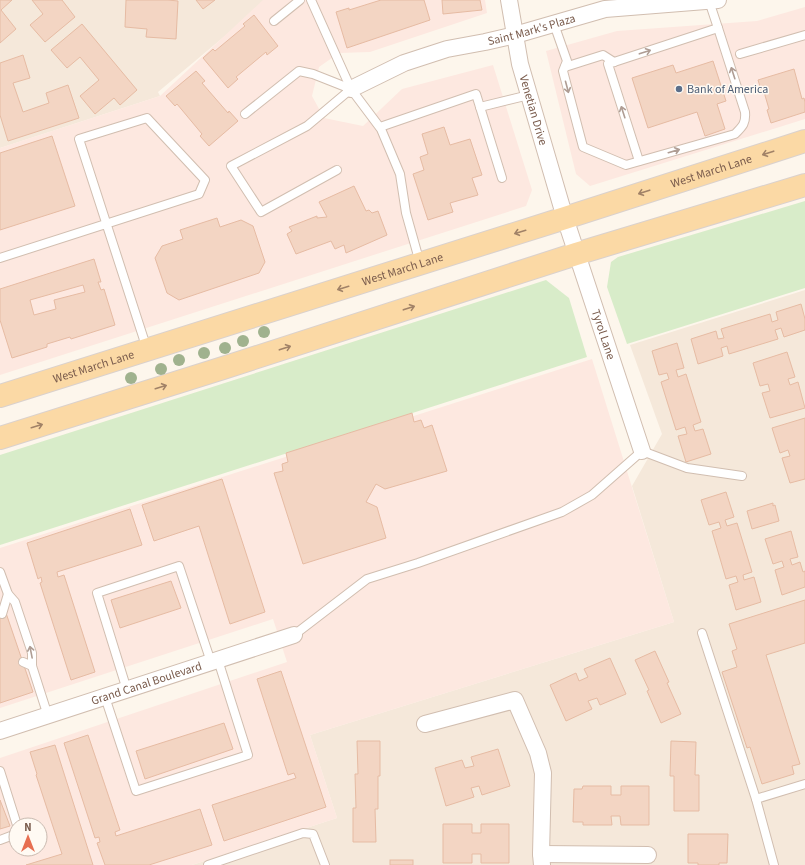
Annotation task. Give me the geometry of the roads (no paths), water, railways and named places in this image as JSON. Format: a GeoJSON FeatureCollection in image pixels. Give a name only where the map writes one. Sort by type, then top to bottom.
{"type":"FeatureCollection","features":[{"type":"Feature","properties":{"kind":"main road","name":"West March Lane"},"geometry":{"type":"LineString","coordinates":[[0,396],[805,141]]}},
{"type":"Feature","properties":{"kind":"main road"},"geometry":{"type":"LineString","coordinates":[[0,438],[576,254],[805,185]]}},
{"type":"Feature","properties":{"kind":"street","name":"Venetian Drive"},"geometry":{"type":"LineString","coordinates":[[509,0],[520,64],[565,218]]}},
{"type":"Feature","properties":{"kind":"street","name":"Saint Mark's Plaza"},"geometry":{"type":"LineString","coordinates":[[351,89],[404,63],[446,50],[515,35],[605,9],[631,4],[713,0]]}},
{"type":"Feature","properties":{"kind":"street","name":"Tyrol Lane"},"geometry":{"type":"LineString","coordinates":[[565,218],[642,451]]}},
{"type":"Feature","properties":{"kind":"street","name":"Grand Canal Boulevard"},"geometry":{"type":"LineString","coordinates":[[0,731],[294,635]]}},
{"type":"Feature","properties":{"kind":"street"},"geometry":{"type":"LineString","coordinates":[[425,724],[515,700],[538,754],[543,774],[541,859],[648,855]]}},
{"type":"Feature","properties":{"kind":"lane"},"geometry":{"type":"LineString","coordinates":[[274,21],[300,0]]}},
{"type":"Feature","properties":{"kind":"lane"},"geometry":{"type":"LineString","coordinates":[[311,0],[351,89],[380,127],[400,174],[406,213],[420,264]]}},
{"type":"Feature","properties":{"kind":"lane"},"geometry":{"type":"LineString","coordinates":[[554,24],[567,61],[563,71],[583,147],[626,165],[735,134],[744,125],[746,119],[745,112],[718,28],[713,0]]}},
{"type":"Feature","properties":{"kind":"lane"},"geometry":{"type":"LineString","coordinates":[[639,161],[608,64],[718,28]]}},
{"type":"Feature","properties":{"kind":"lane"},"geometry":{"type":"LineString","coordinates":[[740,54],[805,35]]}},
{"type":"Feature","properties":{"kind":"lane"},"geometry":{"type":"LineString","coordinates":[[565,67],[604,54],[614,62]]}},
{"type":"Feature","properties":{"kind":"lane"},"geometry":{"type":"LineString","coordinates":[[245,114],[299,71],[313,74],[351,89]]}},
{"type":"Feature","properties":{"kind":"lane"},"geometry":{"type":"LineString","coordinates":[[337,170],[261,212],[232,166],[307,126],[351,89]]}},
{"type":"Feature","properties":{"kind":"lane"},"geometry":{"type":"LineString","coordinates":[[380,127],[476,94],[502,178]]}},
{"type":"Feature","properties":{"kind":"lane"},"geometry":{"type":"LineString","coordinates":[[480,107],[529,95]]}},
{"type":"Feature","properties":{"kind":"lane"},"geometry":{"type":"LineString","coordinates":[[0,258],[106,224],[199,194],[205,180],[147,118],[79,140],[106,224],[148,350]]}},
{"type":"Feature","properties":{"kind":"lane"},"geometry":{"type":"LineString","coordinates":[[294,635],[367,579],[418,563],[562,512],[592,495],[642,451],[687,468],[742,476]]}},
{"type":"Feature","properties":{"kind":"lane"},"geometry":{"type":"LineString","coordinates":[[106,697],[136,792],[248,755],[215,661],[179,566],[98,593],[127,690]]}},
{"type":"Feature","properties":{"kind":"lane"},"geometry":{"type":"LineString","coordinates":[[0,572],[8,594],[15,602],[30,646],[32,653],[32,666],[48,716]]}},
{"type":"Feature","properties":{"kind":"lane"},"geometry":{"type":"LineString","coordinates":[[2,614],[8,594]]}},
{"type":"Feature","properties":{"kind":"lane"},"geometry":{"type":"LineString","coordinates":[[702,633],[756,799],[774,865]]}},
{"type":"Feature","properties":{"kind":"lane"},"geometry":{"type":"LineString","coordinates":[[23,662],[32,666]]}},
{"type":"Feature","properties":{"kind":"lane"},"geometry":{"type":"LineString","coordinates":[[0,771],[14,817]]}},
{"type":"Feature","properties":{"kind":"lane"},"geometry":{"type":"LineString","coordinates":[[756,799],[805,784]]}},
{"type":"Feature","properties":{"kind":"lane"},"geometry":{"type":"LineString","coordinates":[[208,865],[303,833],[313,834],[325,865]]}},
{"type":"Feature","properties":{"kind":"place","name":"Bank of America"},"geometry":{"type":"Point","coordinates":[679,89]}}]}
